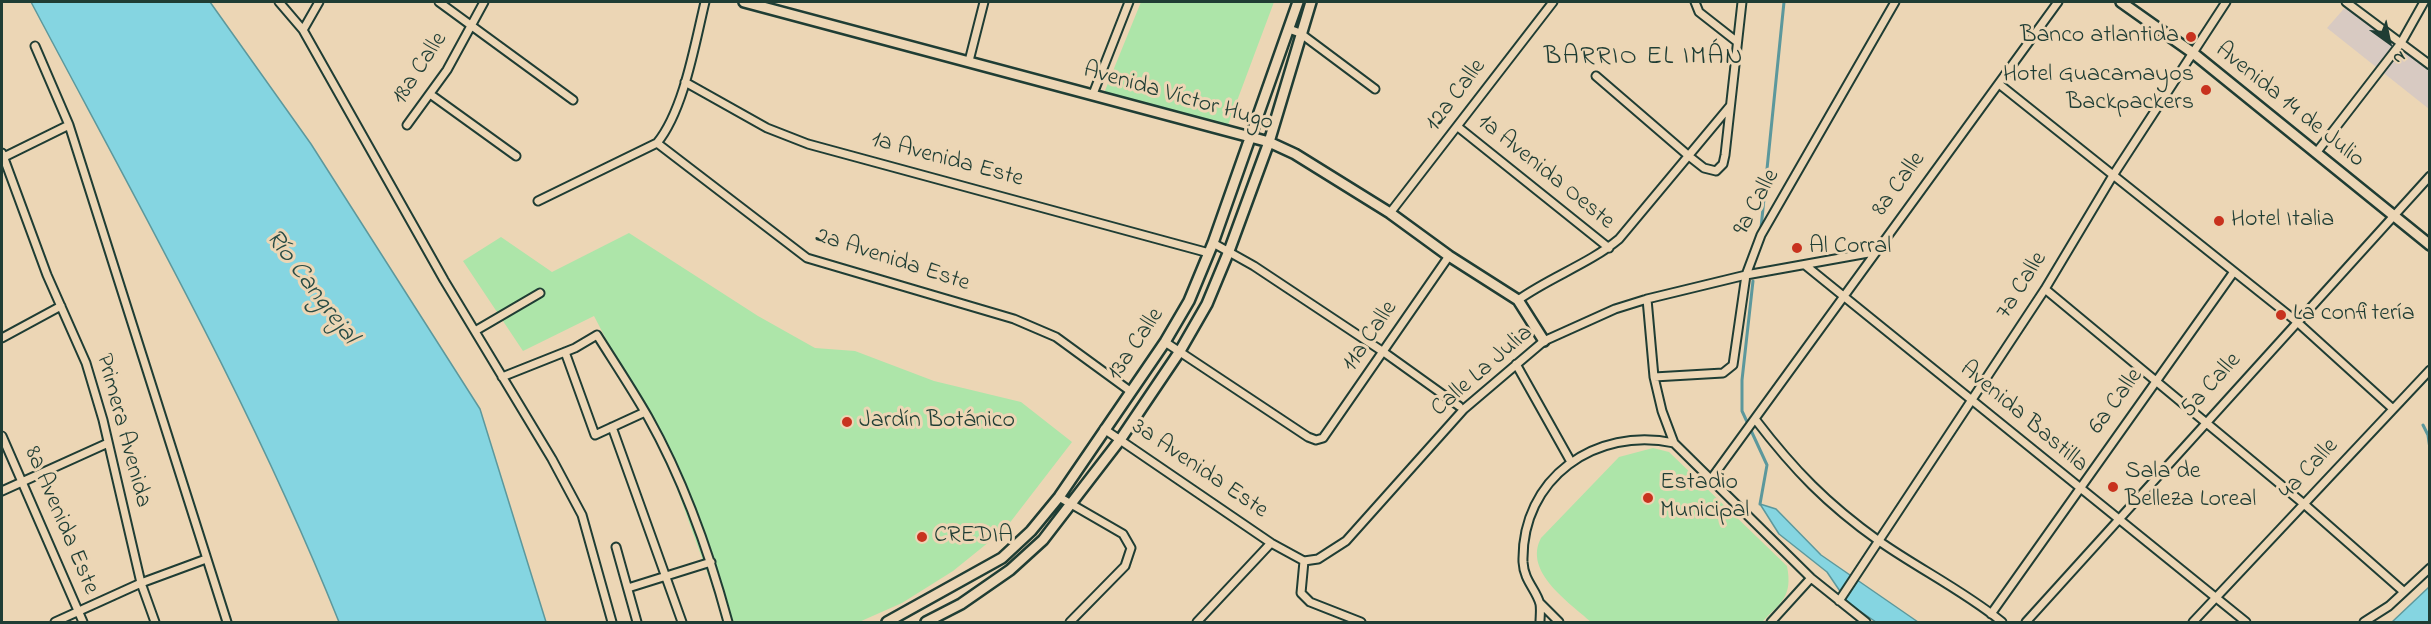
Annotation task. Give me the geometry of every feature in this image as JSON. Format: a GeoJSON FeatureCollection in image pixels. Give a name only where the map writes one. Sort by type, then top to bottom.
{"type":"FeatureCollection","features":[{"type":"Feature","properties":{"kind":"street"},"geometry":{"type":"LineString","coordinates":[[279,2],[303,30],[582,514],[612,622]]}},
{"type":"Feature","properties":{"kind":"street"},"geometry":{"type":"LineString","coordinates":[[303,30],[320,2]]}},
{"type":"Feature","properties":{"kind":"street"},"geometry":{"type":"LineString","coordinates":[[439,2],[573,100]]}},
{"type":"Feature","properties":{"kind":"street","name":"18a Calle"},"geometry":{"type":"LineString","coordinates":[[407,125],[447,70],[484,2]]}},
{"type":"Feature","properties":{"kind":"street"},"geometry":{"type":"LineString","coordinates":[[538,201],[657,143],[663,135],[685,82],[705,2]]}},
{"type":"Feature","properties":{"kind":"street","name":"Avenida Víctor Hugo"},"geometry":{"type":"LineString","coordinates":[[744,2],[1269,142],[1295,154],[1390,213],[1449,256],[1518,300],[1544,341]]}},
{"type":"Feature","properties":{"kind":"street"},"geometry":{"type":"LineString","coordinates":[[969,61],[984,2]]}},
{"type":"Feature","properties":{"kind":"street"},"geometry":{"type":"LineString","coordinates":[[1093,94],[1129,2]]}},
{"type":"Feature","properties":{"kind":"street","name":"13a Calle"},"geometry":{"type":"LineString","coordinates":[[887,622],[952,588],[1002,558],[1030,531],[1059,496],[1165,342],[1189,301],[1213,243],[1252,138],[1298,2]]}},
{"type":"Feature","properties":{"kind":"street","name":"13a Calle"},"geometry":{"type":"LineString","coordinates":[[926,622],[961,604],[1010,570],[1043,540],[1120,440],[1180,351],[1208,304],[1229,251],[1269,142],[1311,2]]}},
{"type":"Feature","properties":{"kind":"street","name":"12a Calle"},"geometry":{"type":"LineString","coordinates":[[1390,213],[1553,2]]}},
{"type":"Feature","properties":{"kind":"street"},"geometry":{"type":"LineString","coordinates":[[1695,2],[1699,12],[1736,41]]}},
{"type":"Feature","properties":{"kind":"street"},"geometry":{"type":"LineString","coordinates":[[1596,76],[1690,157],[1704,168],[1716,171],[1723,164],[1725,155],[1742,2]]}},
{"type":"Feature","properties":{"kind":"street","name":"9a Calle"},"geometry":{"type":"LineString","coordinates":[[1654,377],[1723,372],[1734,365],[1746,275],[1761,235],[1895,2]]}},
{"type":"Feature","properties":{"kind":"street","name":"8a Calle"},"geometry":{"type":"LineString","coordinates":[[1711,479],[2058,2]]}},
{"type":"Feature","properties":{"kind":"street","name":"Avenida 14 de Julio"},"geometry":{"type":"LineString","coordinates":[[2121,2],[2193,53],[2430,245]]}},
{"type":"Feature","properties":{"kind":"street","name":"7a Calle"},"geometry":{"type":"LineString","coordinates":[[1839,601],[2045,289],[2112,177],[2226,2]]}},
{"type":"Feature","properties":{"kind":"street"},"geometry":{"type":"LineString","coordinates":[[2346,2],[2430,65]]}},
{"type":"Feature","properties":{"kind":"street"},"geometry":{"type":"LineString","coordinates":[[2316,153],[2401,43],[2424,2]]}},
{"type":"Feature","properties":{"kind":"street"},"geometry":{"type":"LineString","coordinates":[[1288,29],[1300,33],[1375,89]]}},
{"type":"Feature","properties":{"kind":"street"},"geometry":{"type":"LineString","coordinates":[[35,46],[69,125],[227,622]]}},
{"type":"Feature","properties":{"kind":"street","name":"1a Avenida Este"},"geometry":{"type":"LineString","coordinates":[[685,82],[767,128],[808,144],[1209,253]]}},
{"type":"Feature","properties":{"kind":"street"},"geometry":{"type":"LineString","coordinates":[[1999,84],[2112,177],[2296,321],[2394,409]]}},
{"type":"Feature","properties":{"kind":"street"},"geometry":{"type":"LineString","coordinates":[[430,94],[516,156]]}},
{"type":"Feature","properties":{"kind":"street"},"geometry":{"type":"LineString","coordinates":[[1518,300],[1542,283],[1609,248],[1629,230],[1731,104]]}},
{"type":"Feature","properties":{"kind":"street"},"geometry":{"type":"LineString","coordinates":[[2,156],[69,125]]}},
{"type":"Feature","properties":{"kind":"street","name":"1a Avenida Oeste"},"geometry":{"type":"LineString","coordinates":[[1458,127],[1609,248]]}},
{"type":"Feature","properties":{"kind":"street","name":"2a Avenida Este"},"geometry":{"type":"LineString","coordinates":[[657,143],[807,258],[1014,319],[1056,337],[1130,391]]}},
{"type":"Feature","properties":{"kind":"street","name":"Primera Avenida"},"geometry":{"type":"LineString","coordinates":[[2,156],[86,363],[108,443],[141,583],[155,622]]}},
{"type":"Feature","properties":{"kind":"street","name":"5a Calle"},"geometry":{"type":"LineString","coordinates":[[2026,622],[2296,321],[2430,176]]}},
{"type":"Feature","properties":{"kind":"street"},"geometry":{"type":"LineString","coordinates":[[1213,243],[1229,251],[1385,352],[1459,406]]}},
{"type":"Feature","properties":{"kind":"street","name":"Calle La Julia"},"geometry":{"type":"LineString","coordinates":[[1304,561],[1317,559],[1346,541],[1464,409],[1544,341],[1615,309],[1647,299],[1746,275],[1874,252]]}},
{"type":"Feature","properties":{"kind":"street","name":"11a Calle"},"geometry":{"type":"LineString","coordinates":[[1180,351],[1308,437],[1316,440],[1323,438],[1385,352],[1449,256]]}},
{"type":"Feature","properties":{"kind":"street","name":"Avenida Bastilla"},"geometry":{"type":"LineString","coordinates":[[1804,265],[1973,400],[2078,489],[2246,622]]}},
{"type":"Feature","properties":{"kind":"street","name":"6a Calle"},"geometry":{"type":"LineString","coordinates":[[1991,614],[2234,273]]}},
{"type":"Feature","properties":{"kind":"street"},"geometry":{"type":"LineString","coordinates":[[2045,289],[2155,383],[2206,422],[2304,504],[2403,591]]}},
{"type":"Feature","properties":{"kind":"street"},"geometry":{"type":"LineString","coordinates":[[475,331],[540,292]]}},
{"type":"Feature","properties":{"kind":"street"},"geometry":{"type":"LineString","coordinates":[[1647,299],[1654,377],[1662,411],[1674,443],[1811,578],[1839,601],[1855,619],[1866,622]]}},
{"type":"Feature","properties":{"kind":"street"},"geometry":{"type":"LineString","coordinates":[[2,338],[61,306]]}},
{"type":"Feature","properties":{"kind":"street"},"geometry":{"type":"LineString","coordinates":[[502,377],[565,352],[597,335],[645,412],[675,470],[711,562],[728,622]]}},
{"type":"Feature","properties":{"kind":"street"},"geometry":{"type":"LineString","coordinates":[[1165,342],[1180,351]]}},
{"type":"Feature","properties":{"kind":"street"},"geometry":{"type":"LineString","coordinates":[[565,352],[595,435],[645,412]]}},
{"type":"Feature","properties":{"kind":"street"},"geometry":{"type":"LineString","coordinates":[[1516,364],[1571,462]]}},
{"type":"Feature","properties":{"kind":"street","name":"4a Calle"},"geometry":{"type":"LineString","coordinates":[[2193,622],[2430,370]]}},
{"type":"Feature","properties":{"kind":"street"},"geometry":{"type":"LineString","coordinates":[[1755,419],[1790,465],[1812,488],[1879,540],[2002,622]]}},
{"type":"Feature","properties":{"kind":"street"},"geometry":{"type":"LineString","coordinates":[[612,427],[682,622]]}},
{"type":"Feature","properties":{"kind":"street","name":"3a Avenida Este"},"geometry":{"type":"LineString","coordinates":[[1104,429],[1271,543]]}},
{"type":"Feature","properties":{"kind":"street","name":"8a Avenida Este"},"geometry":{"type":"LineString","coordinates":[[2,436],[83,622]]}},
{"type":"Feature","properties":{"kind":"street"},"geometry":{"type":"LineString","coordinates":[[1559,622],[1540,603],[1527,583],[1523,564],[1525,536],[1534,505],[1551,480],[1571,462],[1601,446],[1625,440],[1650,438],[1674,443]]}},
{"type":"Feature","properties":{"kind":"street"},"geometry":{"type":"LineString","coordinates":[[2,491],[108,443]]}},
{"type":"Feature","properties":{"kind":"street"},"geometry":{"type":"LineString","coordinates":[[1059,496],[1123,534],[1131,548],[1125,566],[1070,622]]}},
{"type":"Feature","properties":{"kind":"street"},"geometry":{"type":"LineString","coordinates":[[1197,622],[1271,543],[1304,561],[1301,593],[1310,602],[1361,622]]}},
{"type":"Feature","properties":{"kind":"street"},"geometry":{"type":"LineString","coordinates":[[616,547],[637,622]]}},
{"type":"Feature","properties":{"kind":"street"},"geometry":{"type":"LineString","coordinates":[[55,622],[141,583],[206,559]]}},
{"type":"Feature","properties":{"kind":"street"},"geometry":{"type":"LineString","coordinates":[[628,588],[711,562]]}},
{"type":"Feature","properties":{"kind":"street"},"geometry":{"type":"LineString","coordinates":[[2364,622],[2389,606],[2430,568]]}},
{"type":"Feature","properties":{"kind":"street"},"geometry":{"type":"LineString","coordinates":[[1771,622],[1811,578]]}},
{"type":"Feature","properties":{"kind":"street"},"geometry":{"type":"LineString","coordinates":[[952,588],[961,604]]}},
{"type":"Feature","properties":{"kind":"street"},"geometry":{"type":"LineString","coordinates":[[1540,603],[1540,622]]}},
{"type":"Feature","properties":{"kind":"shaded area"},"geometry":{"type":"Polygon","coordinates":[[[2348,4],[2429,64],[2429,109],[2327,28],[2348,4]]]}},
{"type":"Feature","properties":{"kind":"green space"},"geometry":{"type":"Polygon","coordinates":[[[1141,2],[1274,2],[1228,125],[1104,93],[1141,2]]]}},
{"type":"Feature","properties":{"kind":"green space","name":"Jardín Botánico"},"geometry":{"type":"Polygon","coordinates":[[[629,233],[758,316],[815,348],[855,351],[934,381],[1021,402],[1072,442],[1005,529],[953,571],[902,603],[859,622],[725,622],[675,483],[628,381],[594,316],[523,351],[463,261],[501,237],[552,272],[629,233]]]}},
{"type":"Feature","properties":{"kind":"green space","name":"Estadio Municipal"},"geometry":{"type":"Polygon","coordinates":[[[1653,448],[1669,452],[1787,566],[1787,592],[1780,604],[1762,622],[1591,622],[1561,596],[1543,574],[1538,563],[1537,551],[1541,538],[1619,457],[1653,448]]]}},
{"type":"Feature","properties":{"kind":"water","name":"Río Cangrejal"},"geometry":{"type":"Polygon","coordinates":[[[31,2],[210,2],[311,144],[480,409],[546,622],[339,622],[306,542],[232,385],[31,2]]]}},
{"type":"Feature","properties":{"kind":"water"},"geometry":{"type":"Polygon","coordinates":[[[1760,504],[1776,509],[1821,555],[1918,622],[1876,622],[1848,603],[1827,572],[1779,534],[1760,504]]]}},
{"type":"Feature","properties":{"kind":"water"},"geometry":{"type":"Polygon","coordinates":[[[2429,587],[2429,622],[2392,622],[2429,587]]]}},
{"type":"Feature","properties":{"kind":"waterway"},"geometry":{"type":"LineString","coordinates":[[1761,228],[1784,2]]}},
{"type":"Feature","properties":{"kind":"waterway"},"geometry":{"type":"LineString","coordinates":[[1753,281],[1742,380],[1742,411],[1767,465],[1760,504]]}},
{"type":"Feature","properties":{"kind":"waterway"},"geometry":{"type":"LineString","coordinates":[[2423,425],[2428,435],[2430,449]]}},
{"type":"Feature","properties":{"kind":"place","name":"Banco atlantida"},"geometry":{"type":"Point","coordinates":[2191,37]}},
{"type":"Feature","properties":{"kind":"place","name":"Hotel Guacamayos Backpackers"},"geometry":{"type":"Point","coordinates":[2206,90]}},
{"type":"Feature","properties":{"kind":"place","name":"Hotel Italia"},"geometry":{"type":"Point","coordinates":[2219,221]}},
{"type":"Feature","properties":{"kind":"place","name":"Al Corral"},"geometry":{"type":"Point","coordinates":[1797,248]}},
{"type":"Feature","properties":{"kind":"place","name":"La confitería"},"geometry":{"type":"Point","coordinates":[2281,315]}},
{"type":"Feature","properties":{"kind":"place","name":"Jardín Botánico"},"geometry":{"type":"Point","coordinates":[847,422]}},
{"type":"Feature","properties":{"kind":"place","name":"Sala de Belleza Loreal"},"geometry":{"type":"Point","coordinates":[2113,487]}},
{"type":"Feature","properties":{"kind":"place","name":"Estadio Municipal"},"geometry":{"type":"Point","coordinates":[1648,498]}},
{"type":"Feature","properties":{"kind":"place","name":"CREDIA"},"geometry":{"type":"Point","coordinates":[922,537]}},
{"type":"Feature","properties":{"kind":"district","name":"BARRIO EL IMÁN"},"geometry":{"type":"Point","coordinates":[1644,59]}}]}
